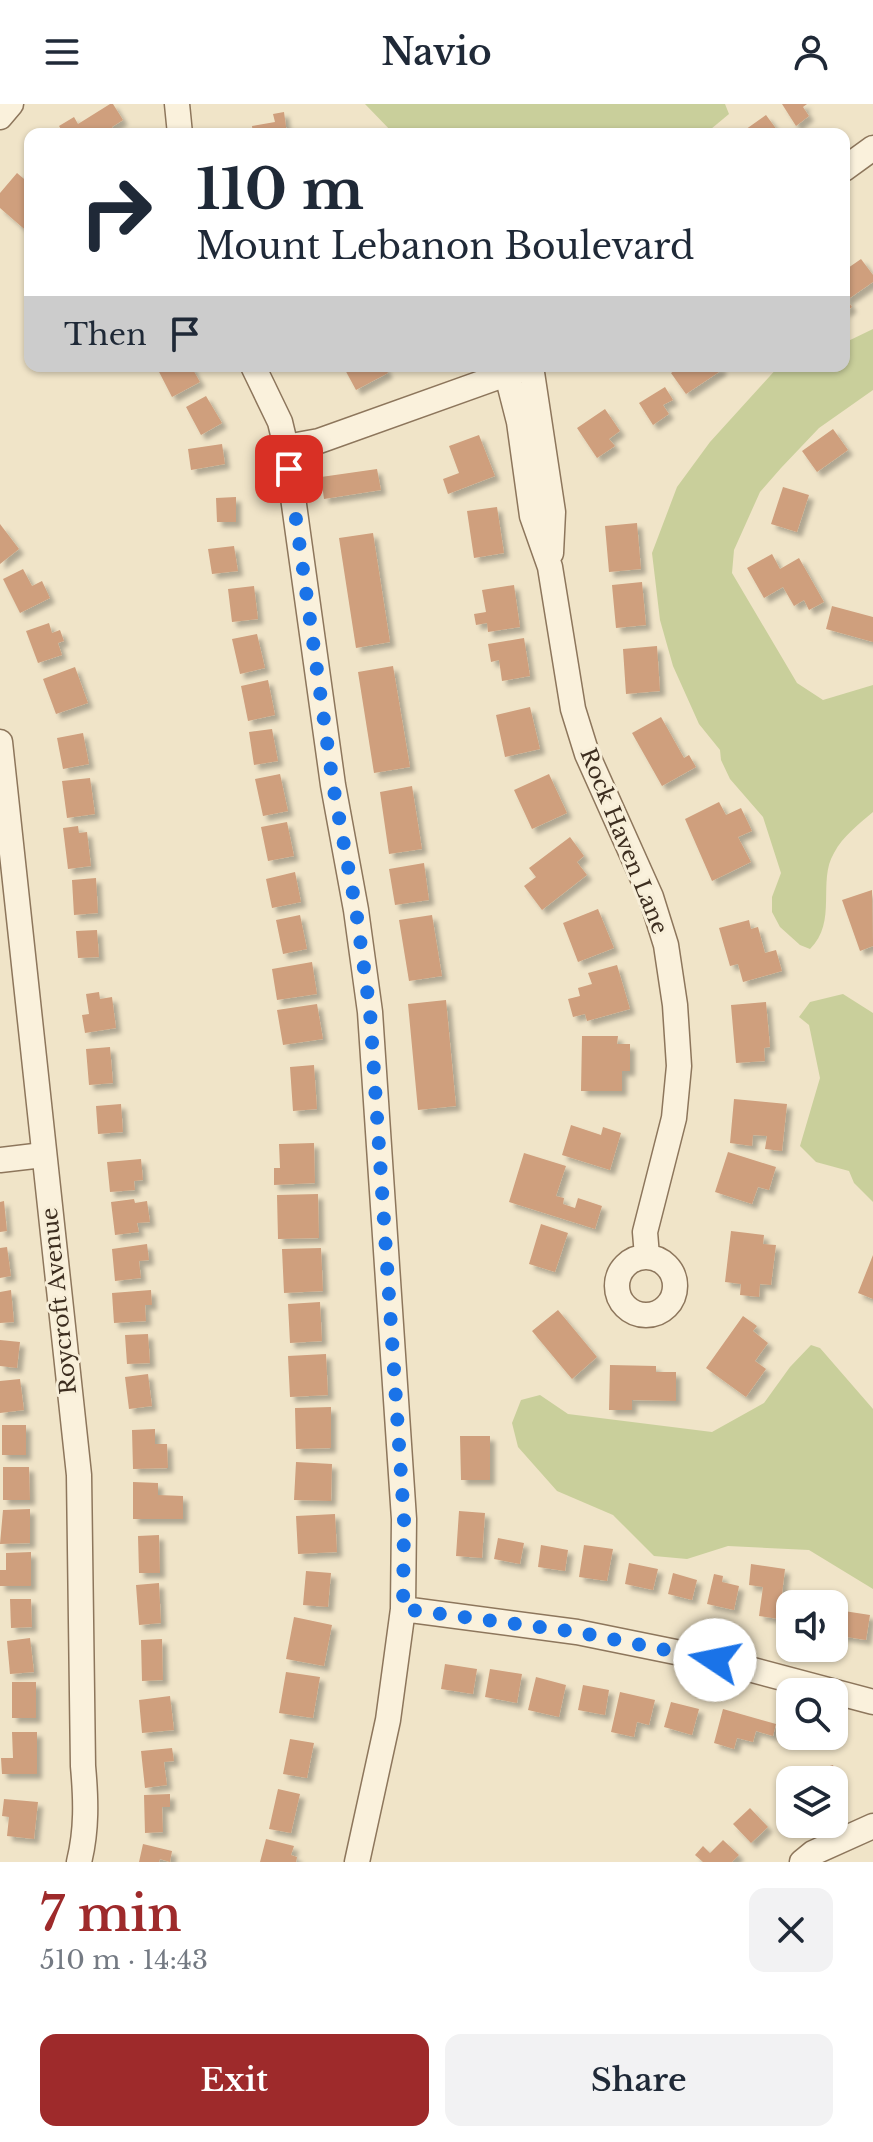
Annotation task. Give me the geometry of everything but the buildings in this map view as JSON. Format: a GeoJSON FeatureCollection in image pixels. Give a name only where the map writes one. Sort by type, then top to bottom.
{"type":"FeatureCollection","features":[{"type":"Feature","properties":{"kind":"street"},"geometry":{"type":"LineString","coordinates":[[0,117],[11,104]]}},
{"type":"Feature","properties":{"kind":"street"},"geometry":{"type":"LineString","coordinates":[[177,104],[179,128]]}},
{"type":"Feature","properties":{"kind":"street"},"geometry":{"type":"LineString","coordinates":[[850,165],[873,148]]}},
{"type":"Feature","properties":{"kind":"street"},"geometry":{"type":"LineString","coordinates":[[256,372],[280,422],[286,447],[333,785],[356,910],[370,1012],[404,1519],[403,1609],[388,1720],[357,1862]]}},
{"type":"Feature","properties":{"kind":"street"},"geometry":{"type":"LineString","coordinates":[[286,447],[319,441],[514,372]]}},
{"type":"Feature","properties":{"kind":"street","name":"Rock Haven Lane"},"geometry":{"type":"LineString","coordinates":[[522,372],[519,422],[553,512],[550,567],[573,709],[587,754],[651,897],[666,945],[675,1005],[679,1066],[674,1118],[645,1232],[647,1256]]}},
{"type":"Feature","properties":{"kind":"street","name":"Roycroft Avenue"},"geometry":{"type":"LineString","coordinates":[[0,742],[79,1475],[86,1799],[85,1835],[79,1862]]}},
{"type":"Feature","properties":{"kind":"street"},"geometry":{"type":"LineString","coordinates":[[0,1160],[43,1155]]}},
{"type":"Feature","properties":{"kind":"street"},"geometry":{"type":"LineString","coordinates":[[403,1609],[577,1632],[715,1660],[873,1702]]}},
{"type":"Feature","properties":{"kind":"street"},"geometry":{"type":"LineString","coordinates":[[802,1862],[813,1853],[873,1826]]}},
{"type":"Feature","properties":{"kind":"green space"},"geometry":{"type":"Polygon","coordinates":[[[365,104],[725,104],[729,114],[712,128],[388,128],[365,104]]]}},
{"type":"Feature","properties":{"kind":"green space"},"geometry":{"type":"Polygon","coordinates":[[[873,329],[873,390],[819,428],[760,492],[734,550],[732,573],[797,683],[823,700],[873,685],[873,812],[834,853],[827,876],[823,927],[810,949],[800,945],[780,927],[772,912],[772,897],[781,873],[763,817],[730,779],[720,750],[699,724],[673,666],[660,620],[652,553],[677,487],[710,442],[774,372],[850,372],[850,340],[873,329]]]}},
{"type":"Feature","properties":{"kind":"green space"},"geometry":{"type":"Polygon","coordinates":[[[843,994],[873,1013],[873,1202],[854,1183],[849,1171],[816,1162],[800,1146],[820,1078],[809,1025],[799,1017],[810,1002],[843,994]]]}},
{"type":"Feature","properties":{"kind":"green space"},"geometry":{"type":"Polygon","coordinates":[[[811,1345],[820,1348],[873,1409],[873,1589],[809,1550],[728,1546],[687,1559],[654,1556],[613,1515],[557,1491],[518,1447],[512,1423],[521,1400],[540,1395],[568,1414],[712,1432],[764,1403],[790,1367],[811,1345]]]}},
{"type":"Feature","properties":{"kind":"route"},"geometry":{"type":"LineString","coordinates":[[289,469],[333,785],[356,910],[370,1012],[404,1519],[403,1609],[577,1632],[715,1660]]}}]}
